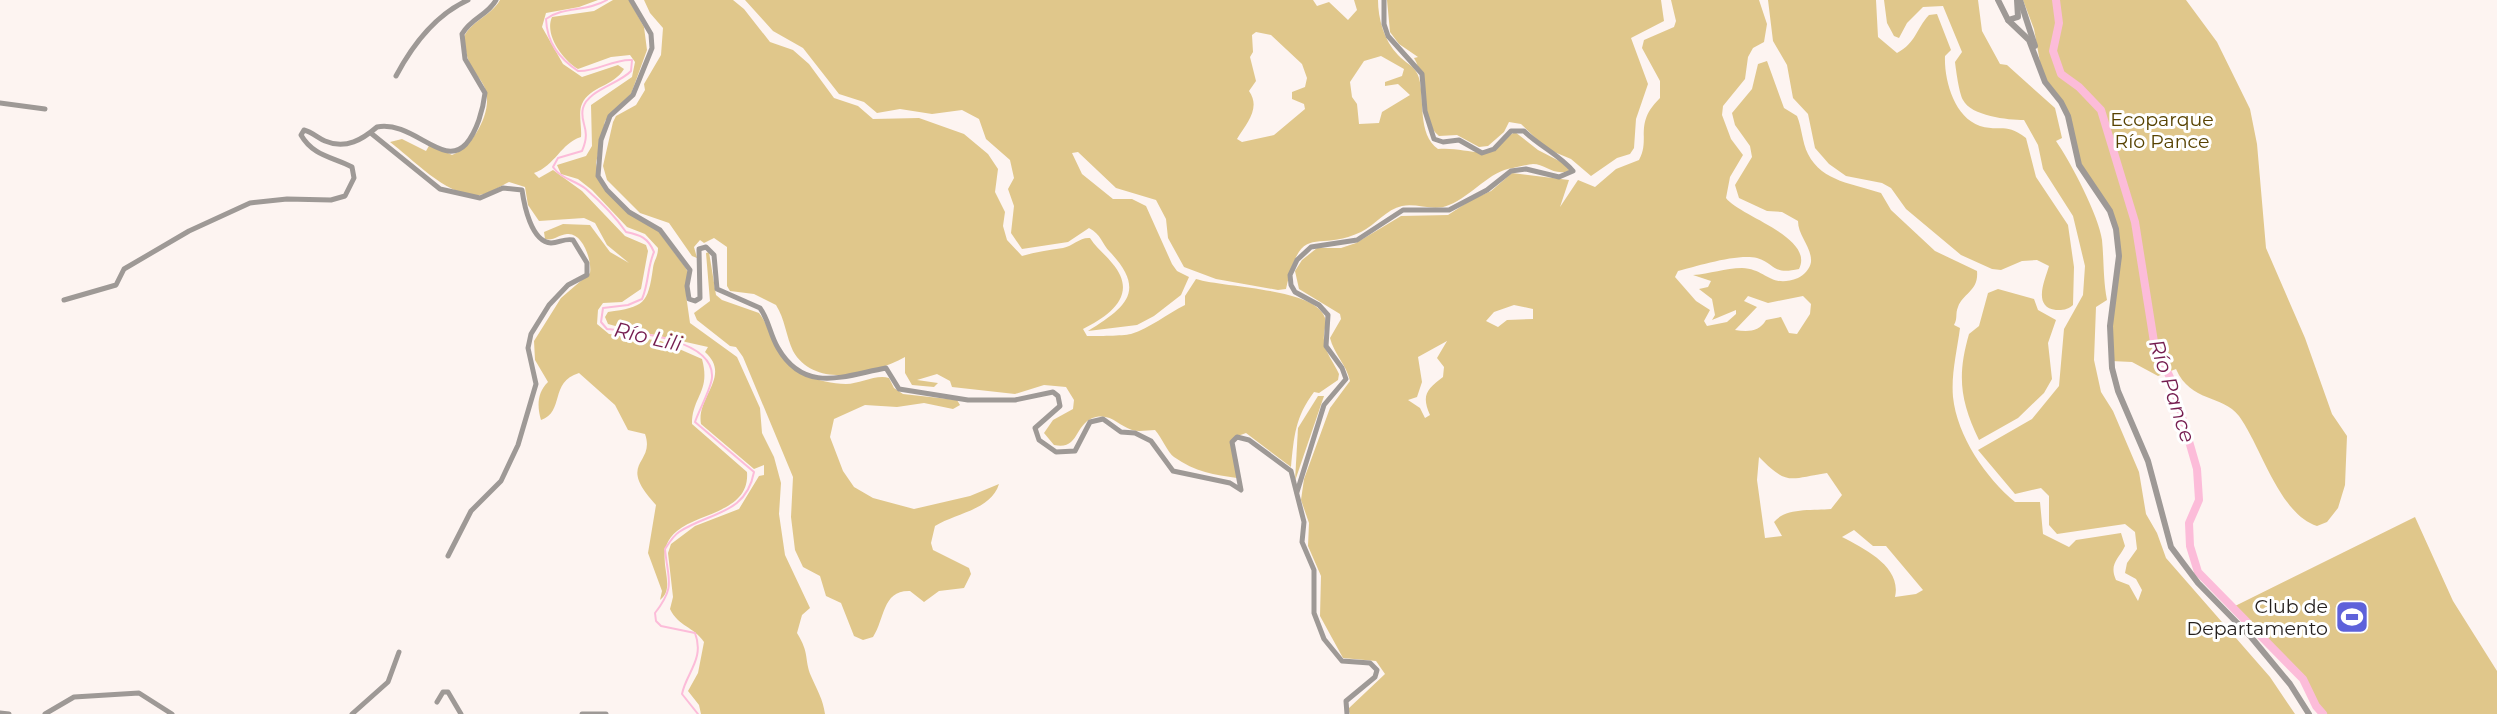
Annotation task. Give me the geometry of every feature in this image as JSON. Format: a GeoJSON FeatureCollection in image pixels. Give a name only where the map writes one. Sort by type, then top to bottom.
{"type":"FeatureCollection","features":[{"type":"Feature","properties":{"kind":"street"},"geometry":{"type":"LineString","coordinates":[[397,75],[427,30],[445,12],[468,0]]}},
{"type":"Feature","properties":{"kind":"street"},"geometry":{"type":"LineString","coordinates":[[64,300],[116,285],[124,269],[239,207],[263,201],[331,200],[345,197],[354,178],[352,167],[318,154],[303,140],[302,132],[308,131],[338,144],[348,144],[372,134],[377,127],[396,126],[447,153],[459,151],[473,136],[485,93],[465,60],[463,34],[470,23],[491,9],[496,0]]}},
{"type":"Feature","properties":{"kind":"street"},"geometry":{"type":"LineString","coordinates":[[631,0],[651,34],[652,48],[633,95],[625,106],[613,112],[605,127],[598,176],[621,205],[668,238],[690,270],[687,294],[691,301],[700,298],[699,254],[702,246],[712,250],[717,289],[727,296],[754,303],[760,308],[778,349],[797,368],[825,380],[837,380],[886,368],[899,388],[968,400],[1015,400],[1053,392],[1058,396],[1060,406],[1035,428],[1039,440],[1056,452],[1075,451],[1090,422],[1103,419],[1121,432],[1135,433],[1151,441],[1173,471],[1230,483],[1241,490],[1232,442],[1237,437],[1244,438],[1287,467],[1304,522],[1302,542],[1314,570],[1314,612],[1318,628],[1336,657],[1347,663],[1370,663],[1377,670],[1375,677],[1346,701],[1347,714]]}},
{"type":"Feature","properties":{"kind":"street"},"geometry":{"type":"LineString","coordinates":[[1297,494],[1304,463],[1324,405],[1346,379],[1342,368],[1326,346],[1328,315],[1312,300],[1295,292],[1291,285],[1290,275],[1297,260],[1311,247],[1357,240],[1403,211],[1449,210],[1487,190],[1511,171],[1526,169],[1559,177],[1573,171],[1564,160],[1541,149],[1524,131],[1511,131],[1494,149],[1482,153],[1459,139],[1443,142],[1434,139],[1428,128],[1422,74],[1388,36],[1384,24],[1384,0]]}},
{"type":"Feature","properties":{"kind":"street"},"geometry":{"type":"LineString","coordinates":[[1998,0],[2008,20],[2029,40],[2036,55]]}},
{"type":"Feature","properties":{"kind":"street"},"geometry":{"type":"LineString","coordinates":[[2008,20],[2018,17],[2018,0]]}},
{"type":"Feature","properties":{"kind":"street"},"geometry":{"type":"LineString","coordinates":[[2018,0],[2042,73],[2068,116],[2079,165],[2110,211],[2116,229],[2119,256],[2110,326],[2112,368],[2118,391],[2148,461],[2171,547],[2197,583],[2251,636],[2290,684],[2309,714]]}},
{"type":"Feature","properties":{"kind":"street"},"geometry":{"type":"LineString","coordinates":[[0,103],[45,109]]}},
{"type":"Feature","properties":{"kind":"street"},"geometry":{"type":"LineString","coordinates":[[372,134],[440,189],[480,198],[503,188],[522,190],[522,200],[537,235],[550,243],[573,240],[587,263],[587,275],[568,285],[549,305],[531,334],[528,348],[536,384],[518,445],[501,481],[491,495],[471,511],[448,556]]}},
{"type":"Feature","properties":{"kind":"street"},"geometry":{"type":"LineString","coordinates":[[352,714],[388,682],[399,652]]}},
{"type":"Feature","properties":{"kind":"street"},"geometry":{"type":"LineString","coordinates":[[437,702],[445,691],[461,714]]}},
{"type":"Feature","properties":{"kind":"street"},"geometry":{"type":"LineString","coordinates":[[45,714],[74,696],[139,693],[173,714]]}},
{"type":"Feature","properties":{"kind":"street"},"geometry":{"type":"LineString","coordinates":[[0,713],[9,714]]}},
{"type":"Feature","properties":{"kind":"street"},"geometry":{"type":"LineString","coordinates":[[582,714],[606,714]]}},
{"type":"Feature","properties":{"kind":"green space"},"geometry":{"type":"Polygon","coordinates":[[[500,0],[598,0],[579,7],[546,13],[542,27],[563,64],[582,77],[618,65],[624,69],[614,80],[590,93],[582,104],[581,137],[568,144],[547,165],[534,173],[539,178],[553,170],[582,191],[625,236],[646,245],[648,251],[641,289],[622,302],[603,303],[598,310],[597,324],[609,334],[661,341],[702,359],[703,387],[692,424],[747,472],[746,485],[741,495],[732,503],[687,525],[669,540],[665,549],[667,586],[660,600],[662,591],[648,553],[656,505],[644,491],[637,471],[646,452],[645,434],[628,430],[615,405],[579,373],[564,383],[553,411],[548,416],[541,420],[539,410],[540,395],[548,382],[535,360],[534,341],[561,298],[590,273],[588,255],[578,238],[567,234],[545,239],[544,232],[563,224],[590,225],[610,252],[629,263],[607,245],[595,223],[584,218],[539,221],[528,205],[525,187],[509,182],[484,194],[459,192],[434,178],[390,142],[402,139],[426,151],[430,144],[452,155],[473,138],[483,119],[487,100],[483,84],[469,61],[464,37],[500,0]]]}},
{"type":"Feature","properties":{"kind":"green space"},"geometry":{"type":"Polygon","coordinates":[[[613,0],[629,0],[644,27],[647,50],[631,94],[605,121],[596,163],[599,178],[624,210],[657,229],[685,267],[689,274],[686,295],[690,323],[737,357],[760,408],[762,433],[774,457],[781,483],[779,514],[785,555],[810,608],[802,615],[797,633],[804,646],[809,670],[825,714],[701,714],[699,705],[688,691],[698,673],[704,642],[677,619],[670,609],[673,597],[668,553],[671,544],[695,526],[739,509],[759,476],[764,475],[764,465],[754,469],[701,424],[703,405],[715,370],[705,352],[708,347],[608,324],[605,317],[608,312],[630,308],[642,302],[649,289],[658,248],[645,234],[627,227],[578,179],[561,174],[557,165],[586,156],[592,146],[591,105],[632,77],[635,62],[630,55],[611,57],[578,69],[566,60],[556,46],[550,24],[552,17],[594,11],[613,0]]]}},
{"type":"Feature","properties":{"kind":"green space"},"geometry":{"type":"Polygon","coordinates":[[[644,0],[733,0],[744,9],[770,42],[793,50],[809,64],[834,98],[858,106],[873,119],[919,118],[964,134],[988,154],[998,169],[995,192],[1005,212],[1003,226],[1007,240],[1022,256],[1063,248],[1090,238],[1120,274],[1123,284],[1118,302],[1103,317],[1083,329],[1087,336],[1127,335],[1145,328],[1185,305],[1185,296],[1196,279],[1288,295],[1318,308],[1325,318],[1325,344],[1339,374],[1338,380],[1319,393],[1314,392],[1303,410],[1295,437],[1291,467],[1246,433],[1235,437],[1232,448],[1238,461],[1237,478],[1205,472],[1174,457],[1155,430],[1132,430],[1102,417],[1089,420],[1068,444],[1054,445],[1044,433],[1053,420],[1073,409],[1074,400],[1066,387],[1044,385],[1015,394],[952,387],[950,381],[937,374],[917,380],[938,383],[934,387],[912,385],[905,373],[905,357],[878,369],[846,375],[815,371],[803,363],[793,351],[776,305],[754,294],[730,291],[727,286],[727,247],[714,238],[704,243],[700,240],[694,247],[697,258],[692,256],[669,223],[640,213],[607,180],[603,166],[613,122],[616,116],[636,105],[645,90],[644,84],[661,55],[663,28],[650,13],[644,0]]]}},
{"type":"Feature","properties":{"kind":"green space"},"geometry":{"type":"Polygon","coordinates":[[[745,0],[1313,0],[1317,6],[1329,2],[1348,20],[1357,10],[1354,0],[1378,0],[1381,22],[1389,43],[1418,74],[1424,126],[1431,143],[1438,149],[1494,151],[1502,140],[1515,132],[1538,150],[1567,165],[1569,171],[1558,172],[1533,164],[1504,170],[1457,201],[1443,207],[1402,206],[1361,232],[1304,246],[1292,267],[1286,289],[1278,290],[1216,279],[1184,267],[1168,238],[1166,219],[1156,200],[1116,188],[1078,152],[1072,153],[1082,174],[1113,199],[1132,199],[1146,206],[1172,264],[1177,271],[1189,277],[1181,295],[1154,316],[1137,325],[1088,331],[1121,306],[1127,298],[1128,278],[1099,236],[1089,228],[1068,242],[1022,249],[1011,233],[1014,206],[1008,189],[1014,178],[1010,160],[986,139],[979,119],[962,110],[932,114],[900,109],[877,113],[864,102],[839,94],[803,48],[773,31],[745,0]],[[1256,32],[1252,35],[1253,52],[1250,57],[1256,81],[1249,91],[1254,103],[1248,121],[1237,139],[1242,142],[1274,135],[1305,109],[1304,104],[1292,99],[1292,92],[1305,87],[1307,78],[1302,64],[1271,35],[1256,32]],[[1381,56],[1364,61],[1350,82],[1352,97],[1357,104],[1359,124],[1379,123],[1382,112],[1410,95],[1398,84],[1385,86],[1385,82],[1402,76],[1404,69],[1381,56]]]}},
{"type":"Feature","properties":{"kind":"green space"},"geometry":{"type":"Polygon","coordinates":[[[1387,0],[1661,0],[1664,21],[1631,38],[1648,84],[1636,119],[1634,148],[1630,154],[1617,158],[1591,176],[1571,159],[1547,149],[1521,124],[1509,122],[1504,132],[1488,146],[1479,147],[1457,135],[1439,136],[1428,120],[1421,78],[1414,58],[1418,57],[1399,44],[1390,32],[1387,0]]]}},
{"type":"Feature","properties":{"kind":"green space"},"geometry":{"type":"Polygon","coordinates":[[[1671,0],[1759,0],[1767,24],[1764,42],[1753,48],[1748,57],[1745,79],[1723,106],[1722,115],[1731,139],[1743,155],[1730,177],[1726,198],[1786,237],[1796,247],[1801,258],[1799,269],[1784,271],[1757,258],[1740,257],[1678,271],[1675,277],[1696,301],[1710,310],[1704,321],[1707,326],[1727,322],[1736,314],[1736,310],[1712,320],[1715,315],[1712,299],[1699,289],[1708,287],[1711,281],[1693,275],[1742,268],[1775,280],[1789,281],[1802,275],[1811,262],[1798,221],[1782,212],[1767,211],[1739,198],[1735,185],[1752,157],[1750,146],[1735,125],[1732,113],[1752,89],[1758,64],[1767,61],[1784,108],[1797,116],[1808,154],[1822,171],[1840,181],[1881,193],[1891,210],[1935,251],[1977,271],[1976,283],[1960,302],[1954,325],[1960,328],[1953,397],[1960,426],[1967,441],[1984,469],[2015,502],[2040,502],[2043,534],[2069,547],[2076,540],[2121,533],[2125,546],[2115,562],[2114,575],[2116,580],[2129,585],[2138,601],[2142,590],[2136,579],[2125,573],[2127,563],[2137,549],[2135,532],[2125,524],[2057,534],[2049,525],[2049,496],[2041,488],[2015,494],[1978,450],[2032,419],[2059,386],[2064,329],[2083,295],[2085,266],[2073,216],[2043,169],[2038,145],[2024,120],[1982,113],[1963,100],[1955,62],[1962,52],[1943,6],[1923,7],[1907,23],[1899,38],[1894,36],[1887,23],[1884,0],[1978,0],[1982,31],[2000,64],[2007,65],[2055,108],[2062,138],[2056,141],[2096,217],[2102,240],[2107,300],[2096,307],[2094,360],[2101,392],[2113,411],[2139,472],[2146,514],[2157,533],[2166,558],[2270,677],[2295,714],[1350,714],[1348,709],[1385,674],[1376,661],[1343,658],[1320,616],[1321,576],[1308,546],[1309,523],[1301,500],[1304,479],[1330,408],[1350,381],[1330,338],[1341,319],[1340,314],[1299,289],[1295,271],[1302,260],[1317,248],[1341,248],[1356,243],[1401,216],[1448,215],[1491,191],[1512,173],[1569,180],[1560,207],[1578,180],[1595,187],[1616,169],[1639,160],[1644,145],[1647,116],[1660,98],[1660,81],[1642,48],[1644,40],[1674,27],[1676,21],[1671,0]],[[1748,296],[1744,301],[1757,307],[1735,330],[1753,330],[1766,320],[1781,317],[1789,333],[1797,334],[1810,314],[1811,304],[1803,296],[1768,303],[1748,296]],[[1514,305],[1494,312],[1486,321],[1498,327],[1507,320],[1533,319],[1533,309],[1514,305]],[[1447,341],[1418,357],[1422,382],[1417,397],[1408,400],[1420,408],[1425,418],[1430,415],[1426,402],[1427,393],[1443,377],[1444,367],[1437,358],[1447,341]],[[1759,457],[1757,480],[1765,538],[1782,536],[1774,522],[1785,514],[1831,509],[1842,495],[1827,473],[1789,478],[1776,473],[1759,457]],[[1854,530],[1842,537],[1871,553],[1893,577],[1895,597],[1916,594],[1923,590],[1886,546],[1873,546],[1854,530]]]}},
{"type":"Feature","properties":{"kind":"green space"},"geometry":{"type":"Polygon","coordinates":[[[1768,0],[1876,0],[1878,37],[1897,53],[1912,40],[1929,15],[1937,14],[1951,50],[1945,56],[1946,76],[1957,106],[1963,115],[1980,126],[2013,130],[2026,138],[2036,177],[2068,225],[2074,267],[2073,305],[2056,310],[2044,304],[2042,292],[2049,266],[2037,260],[2022,261],[2001,270],[1992,269],[1961,255],[1906,209],[1891,188],[1882,183],[1846,176],[1829,164],[1815,148],[1808,114],[1793,98],[1787,65],[1773,41],[1768,0]]]}},
{"type":"Feature","properties":{"kind":"green space","name":"Ecoparque Río Pance"},"geometry":{"type":"Polygon","coordinates":[[[2023,0],[2186,0],[2217,42],[2250,109],[2257,144],[2266,248],[2305,338],[2332,414],[2347,436],[2345,485],[2338,508],[2327,522],[2317,526],[2292,508],[2281,494],[2247,429],[2232,409],[2190,388],[2176,369],[2158,376],[2132,362],[2111,361],[2110,344],[2119,256],[2110,211],[2084,175],[2068,116],[2042,73],[2034,29],[2023,0]]]}},
{"type":"Feature","properties":{"kind":"green space"},"geometry":{"type":"Polygon","coordinates":[[[709,252],[716,295],[722,300],[759,313],[781,356],[796,370],[815,379],[846,384],[879,377],[889,378],[894,388],[903,394],[957,400],[960,405],[953,409],[924,403],[897,407],[865,405],[834,419],[830,437],[843,471],[854,487],[873,498],[914,509],[970,496],[999,484],[989,500],[935,526],[931,543],[933,550],[969,568],[971,574],[964,588],[939,591],[924,602],[910,591],[894,595],[885,607],[873,637],[863,640],[854,636],[841,603],[826,596],[820,576],[803,567],[795,550],[791,517],[793,477],[743,357],[736,347],[730,346],[697,320],[694,313],[710,301],[706,253],[709,252]]]}},
{"type":"Feature","properties":{"kind":"green space"},"geometry":{"type":"Polygon","coordinates":[[[1998,289],[2034,299],[2038,310],[2056,320],[2048,343],[2052,379],[2044,393],[2018,418],[1979,440],[1964,400],[1963,363],[1969,334],[1979,326],[1988,293],[1998,289]]]}},
{"type":"Feature","properties":{"kind":"green space"},"geometry":{"type":"Polygon","coordinates":[[[1318,396],[1324,396],[1295,481],[1298,428],[1318,396]]]}},
{"type":"Feature","properties":{"kind":"green space","name":"Club de Departamento"},"geometry":{"type":"Polygon","coordinates":[[[2415,517],[2453,601],[2497,671],[2497,714],[2323,714],[2316,706],[2303,679],[2233,607],[2415,517]]]}},
{"type":"Feature","properties":{"kind":"waterway","name":"Río Lili"},"geometry":{"type":"LineString","coordinates":[[607,0],[592,6],[560,12],[546,19],[555,49],[578,71],[632,60],[631,71],[626,76],[597,92],[586,102],[582,113],[586,132],[582,151],[558,158],[553,167],[586,189],[608,209],[626,232],[643,238],[654,252],[642,299],[628,305],[603,308],[601,322],[607,329],[653,335],[687,346],[700,354],[709,364],[712,377],[695,422],[754,472],[750,486],[735,505],[679,532],[665,549],[669,583],[666,596],[655,613],[656,621],[661,626],[695,633],[698,651],[682,694],[698,714]]}},
{"type":"Feature","properties":{"kind":"waterway","name":"Río Pance"},"geometry":{"type":"LineString","coordinates":[[2056,0],[2059,23],[2053,51],[2061,74],[2079,87],[2101,110],[2135,222],[2154,342],[2172,382],[2197,469],[2199,500],[2189,523],[2190,546],[2198,572],[2303,679],[2316,706],[2323,714]]}},
{"type":"Feature","properties":{"kind":"place","name":"Club de Departamento"},"geometry":{"type":"Point","coordinates":[2352,617]}}]}
